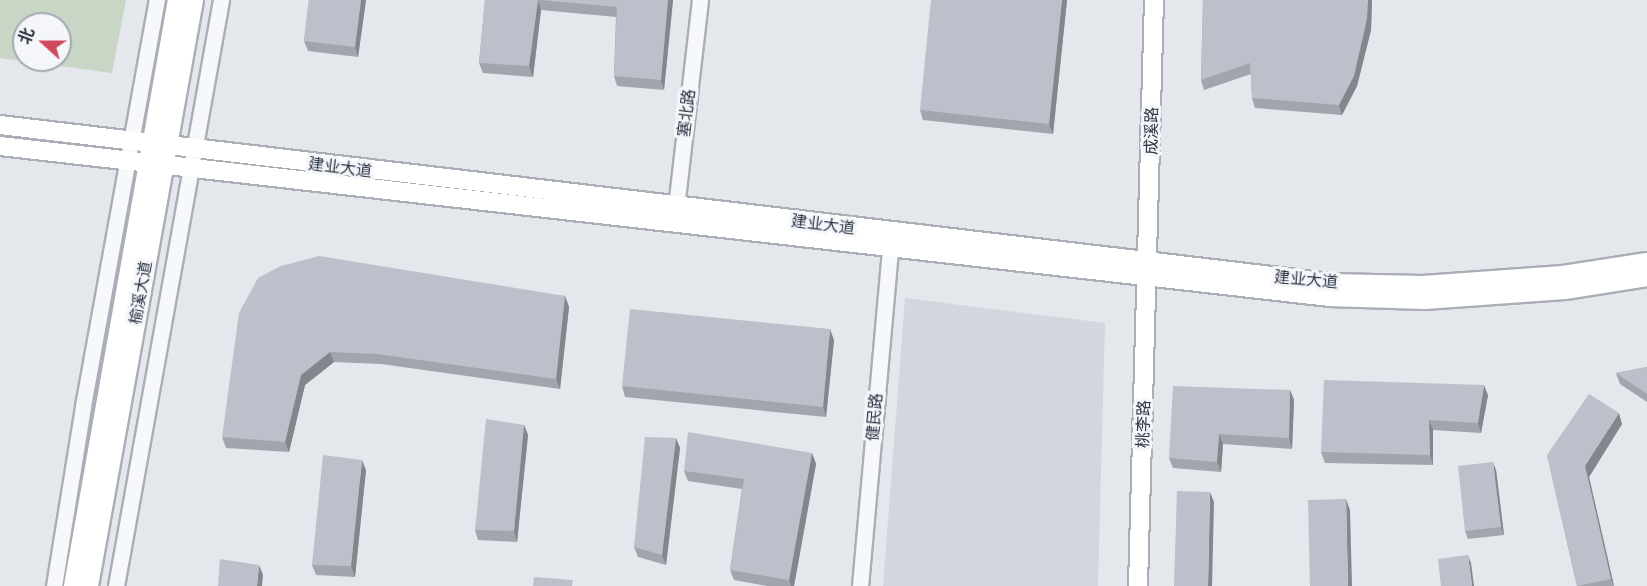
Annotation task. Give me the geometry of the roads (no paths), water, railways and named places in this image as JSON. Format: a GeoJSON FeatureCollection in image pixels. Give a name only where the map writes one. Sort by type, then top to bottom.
{"type":"FeatureCollection","features":[{"type":"Feature","properties":{"kind":"main road","name":"榆溪大道"},"geometry":{"type":"LineString","coordinates":[[89,586],[158,155],[177,0]]}},
{"type":"Feature","properties":{"kind":"main road","name":"榆溪大道"},"geometry":{"type":"LineString","coordinates":[[73,586],[158,155],[194,0]]}},
{"type":"Feature","properties":{"kind":"main road","name":"成溪路"},"geometry":{"type":"LineString","coordinates":[[1149,270],[1154,0]]}},
{"type":"Feature","properties":{"kind":"main road","name":"建业大道"},"geometry":{"type":"LineString","coordinates":[[0,125],[131,142],[158,155]]}},
{"type":"Feature","properties":{"kind":"main road","name":"建业大道"},"geometry":{"type":"LineString","coordinates":[[0,147],[128,160],[158,155],[194,159],[1149,270],[1329,297],[1425,300],[1565,290],[1647,278]]}},
{"type":"Feature","properties":{"kind":"main road","name":"建业大道"},"geometry":{"type":"LineString","coordinates":[[675,216],[890,248],[1330,283],[1424,285],[1563,275],[1647,262]]}},
{"type":"Feature","properties":{"kind":"main road","name":"桃李路"},"geometry":{"type":"LineString","coordinates":[[1138,586],[1149,270]]}},
{"type":"Feature","properties":{"kind":"street"},"geometry":{"type":"LineString","coordinates":[[54,586],[157,0]]}},
{"type":"Feature","properties":{"kind":"street"},"geometry":{"type":"LineString","coordinates":[[116,586],[222,0]]}},
{"type":"Feature","properties":{"kind":"street","name":"塞北路"},"geometry":{"type":"LineString","coordinates":[[675,216],[700,0]]}},
{"type":"Feature","properties":{"kind":"street","name":"健民路"},"geometry":{"type":"LineString","coordinates":[[860,586],[890,248]]}}]}
